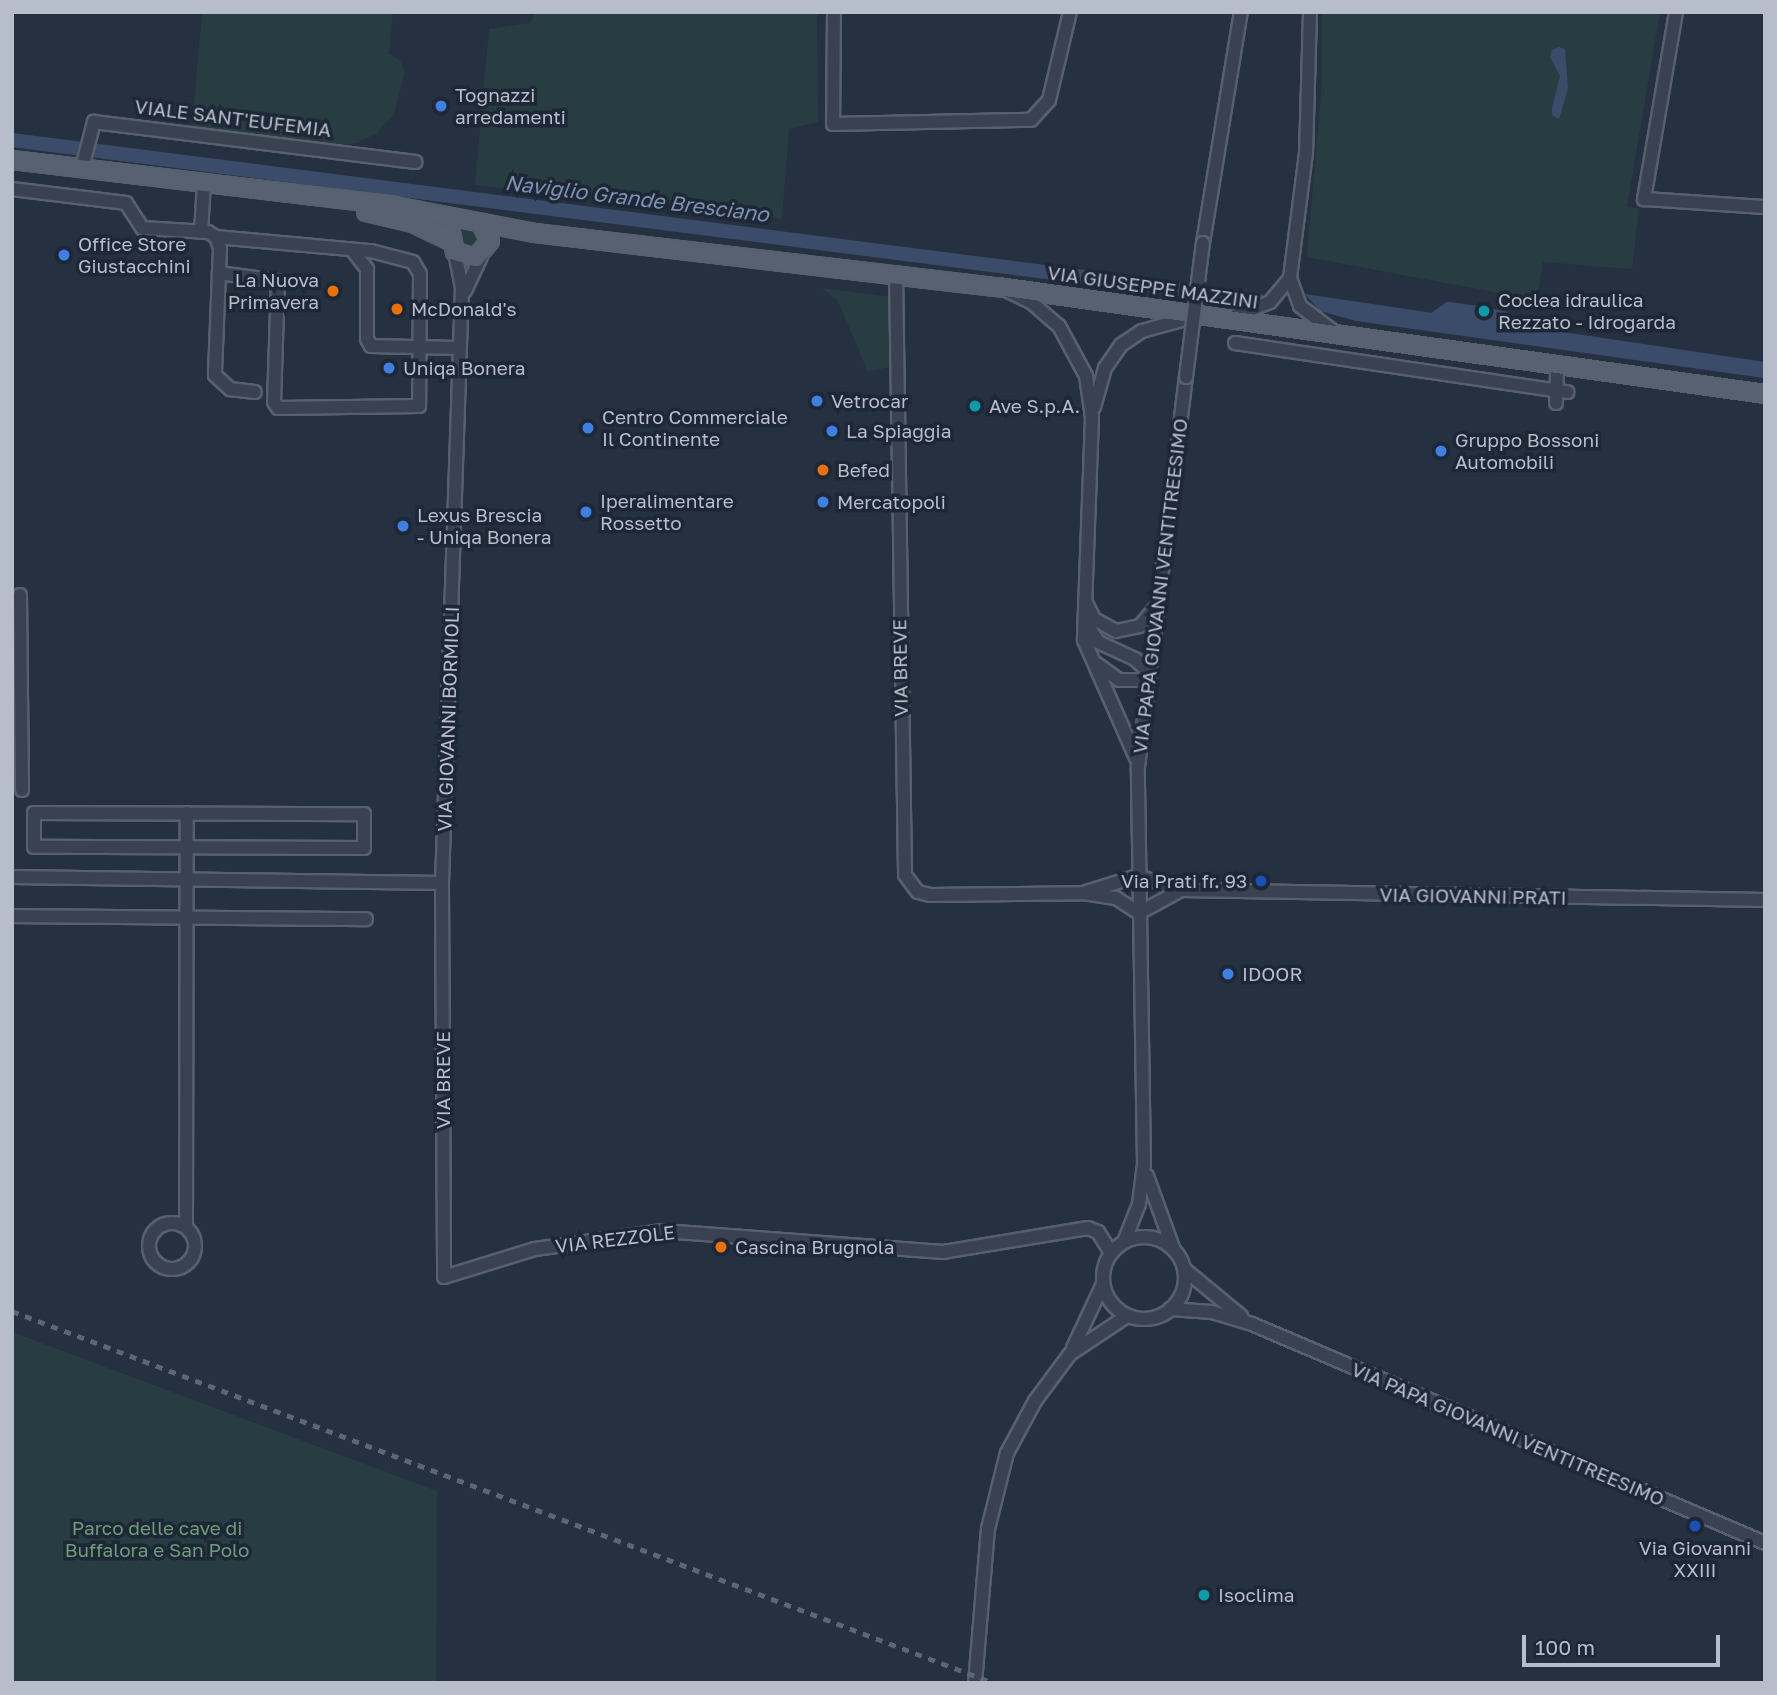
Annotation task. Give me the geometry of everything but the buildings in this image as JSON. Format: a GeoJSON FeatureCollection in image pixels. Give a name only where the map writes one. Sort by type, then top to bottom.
{"type":"FeatureCollection","features":[{"type":"Feature","properties":{"kind":"main road"},"geometry":{"type":"LineString","coordinates":[[12,160],[84,161],[204,183],[473,220],[490,236],[485,251],[470,259],[413,223],[298,196]]}},
{"type":"Feature","properties":{"kind":"main road"},"geometry":{"type":"LineString","coordinates":[[453,247],[452,230],[473,220]]}},
{"type":"Feature","properties":{"kind":"main road","name":"VIA GIUSEPPE MAZZINI"},"geometry":{"type":"LineString","coordinates":[[473,220],[535,233],[896,273],[1765,394]]}},
{"type":"Feature","properties":{"kind":"main road","name":"VIA GIUSEPPE MAZZINI"},"geometry":{"type":"LineString","coordinates":[[485,251],[535,233]]}},
{"type":"Feature","properties":{"kind":"street"},"geometry":{"type":"LineString","coordinates":[[834,12],[833,124],[1031,120],[1049,100],[1070,12]]}},
{"type":"Feature","properties":{"kind":"street","name":"VIA PAPA GIOVANNI VENTITREESIMO"},"geometry":{"type":"LineString","coordinates":[[1124,1242],[1139,1204],[1144,1164],[1138,767],[1203,243],[1241,12]]}},
{"type":"Feature","properties":{"kind":"street"},"geometry":{"type":"LineString","coordinates":[[1310,12],[1307,153],[1290,278],[1294,293],[1310,317],[1336,333]]}},
{"type":"Feature","properties":{"kind":"street"},"geometry":{"type":"LineString","coordinates":[[1676,12],[1643,199],[1765,208]]}},
{"type":"Feature","properties":{"kind":"street","name":"VIALE SANT'EUFEMIA"},"geometry":{"type":"LineString","coordinates":[[84,161],[91,124],[98,122],[416,162]]}},
{"type":"Feature","properties":{"kind":"street"},"geometry":{"type":"LineString","coordinates":[[201,232],[204,183]]}},
{"type":"Feature","properties":{"kind":"street"},"geometry":{"type":"LineString","coordinates":[[12,189],[126,203],[142,228],[201,232],[216,237],[353,251],[413,262],[419,269],[420,401],[415,409],[278,408],[274,402],[280,284],[274,278],[219,273]]}},
{"type":"Feature","properties":{"kind":"street"},"geometry":{"type":"LineString","coordinates":[[216,237],[219,273],[215,375],[230,389],[255,392]]}},
{"type":"Feature","properties":{"kind":"street"},"geometry":{"type":"LineString","coordinates":[[453,247],[461,302]]}},
{"type":"Feature","properties":{"kind":"street"},"geometry":{"type":"LineString","coordinates":[[353,251],[367,269],[369,343],[374,348],[457,348]]}},
{"type":"Feature","properties":{"kind":"street"},"geometry":{"type":"LineString","coordinates":[[461,302],[485,251]]}},
{"type":"Feature","properties":{"kind":"street"},"geometry":{"type":"LineString","coordinates":[[367,269],[378,258],[388,256]]}},
{"type":"Feature","properties":{"kind":"street","name":"VIA BREVE"},"geometry":{"type":"LineString","coordinates":[[896,273],[905,875],[918,892],[930,895],[1083,893]]}},
{"type":"Feature","properties":{"kind":"street"},"geometry":{"type":"LineString","coordinates":[[1226,318],[1264,306],[1290,278]]}},
{"type":"Feature","properties":{"kind":"street"},"geometry":{"type":"LineString","coordinates":[[998,287],[1039,308],[1070,341],[1086,376],[1092,417],[1084,640],[1124,724],[1138,767]]}},
{"type":"Feature","properties":{"kind":"street","name":"VIA GIOVANNI BORMIOLI"},"geometry":{"type":"LineString","coordinates":[[442,883],[457,348],[461,302]]}},
{"type":"Feature","properties":{"kind":"street"},"geometry":{"type":"LineString","coordinates":[[1092,417],[1105,369],[1121,345],[1155,326],[1205,315]]}},
{"type":"Feature","properties":{"kind":"street"},"geometry":{"type":"LineString","coordinates":[[1235,343],[1567,392]]}},
{"type":"Feature","properties":{"kind":"street"},"geometry":{"type":"LineString","coordinates":[[1484,379],[1488,355]]}},
{"type":"Feature","properties":{"kind":"street"},"geometry":{"type":"LineString","coordinates":[[1556,403],[1553,390],[1557,365]]}},
{"type":"Feature","properties":{"kind":"street"},"geometry":{"type":"LineString","coordinates":[[20,595],[17,694],[22,790]]}},
{"type":"Feature","properties":{"kind":"street"},"geometry":{"type":"LineString","coordinates":[[1084,597],[1094,619],[1116,631],[1140,626],[1158,606]]}},
{"type":"Feature","properties":{"kind":"street"},"geometry":{"type":"LineString","coordinates":[[1083,617],[1098,642],[1136,659],[1148,676],[1119,680],[1092,659]]}},
{"type":"Feature","properties":{"kind":"street"},"geometry":{"type":"LineString","coordinates":[[34,813],[187,813],[364,814],[364,848],[34,847],[34,813]]}},
{"type":"Feature","properties":{"kind":"street"},"geometry":{"type":"LineString","coordinates":[[186,1227],[187,813]]}},
{"type":"Feature","properties":{"kind":"street"},"geometry":{"type":"LineString","coordinates":[[1083,893],[1138,876]]}},
{"type":"Feature","properties":{"kind":"street","name":"VIA GIOVANNI PRATI"},"geometry":{"type":"LineString","coordinates":[[1138,876],[1181,890],[1765,900]]}},
{"type":"Feature","properties":{"kind":"street"},"geometry":{"type":"LineString","coordinates":[[12,877],[187,882],[442,883]]}},
{"type":"Feature","properties":{"kind":"street","name":"VIA BREVE"},"geometry":{"type":"LineString","coordinates":[[442,883],[444,1277]]}},
{"type":"Feature","properties":{"kind":"street","name":"VIA GIOVANNI PRATI"},"geometry":{"type":"LineString","coordinates":[[1139,913],[1181,890]]}},
{"type":"Feature","properties":{"kind":"street"},"geometry":{"type":"LineString","coordinates":[[1083,893],[1116,898],[1139,913]]}},
{"type":"Feature","properties":{"kind":"street"},"geometry":{"type":"LineString","coordinates":[[12,916],[366,919]]}},
{"type":"Feature","properties":{"kind":"street","name":"VIA PAPA GIOVANNI VENTITREESIMO"},"geometry":{"type":"LineString","coordinates":[[1144,1164],[1175,1251]]}},
{"type":"Feature","properties":{"kind":"street","name":"VIA REZZOLE"},"geometry":{"type":"LineString","coordinates":[[444,1277],[535,1249],[663,1231],[847,1242],[886,1250],[943,1252],[1088,1228],[1098,1232],[1111,1253]]}},
{"type":"Feature","properties":{"kind":"street"},"geometry":{"type":"LineString","coordinates":[[975,1683],[988,1529],[1000,1471],[1030,1409],[1070,1354],[1103,1284],[1111,1253],[1124,1242],[1146,1237],[1175,1251],[1184,1269],[1182,1291],[1170,1309],[1150,1318],[1127,1315],[1111,1303],[1103,1284]]}},
{"type":"Feature","properties":{"kind":"street","name":"VIA PAPA GIOVANNI VENTITREESIMO"},"geometry":{"type":"LineString","coordinates":[[1184,1269],[1252,1324]]}},
{"type":"Feature","properties":{"kind":"street","name":"VIA PAPA GIOVANNI VENTITREESIMO"},"geometry":{"type":"LineString","coordinates":[[1170,1309],[1212,1312],[1252,1324],[1765,1543]]}},
{"type":"Feature","properties":{"kind":"street"},"geometry":{"type":"LineString","coordinates":[[1070,1354],[1127,1315]]}},
{"type":"Feature","properties":{"kind":"green space"},"geometry":{"type":"Polygon","coordinates":[[[202,12],[393,12],[389,54],[400,60],[405,71],[394,114],[377,133],[357,143],[331,146],[192,128],[202,12]]]}},
{"type":"Feature","properties":{"kind":"green space"},"geometry":{"type":"Polygon","coordinates":[[[536,12],[817,12],[818,122],[789,129],[782,219],[475,185],[489,29],[530,23],[536,12]]]}},
{"type":"Feature","properties":{"kind":"green space"},"geometry":{"type":"Polygon","coordinates":[[[1322,12],[1660,12],[1627,207],[1639,208],[1632,269],[1543,262],[1537,300],[1307,257],[1322,81],[1322,12]]]}},
{"type":"Feature","properties":{"kind":"green space"},"geometry":{"type":"Polygon","coordinates":[[[470,228],[478,231],[481,239],[478,247],[470,250],[462,247],[459,239],[462,231],[470,228]]]}},
{"type":"Feature","properties":{"kind":"green space"},"geometry":{"type":"Polygon","coordinates":[[[822,288],[891,297],[889,367],[868,372],[838,301],[822,288]]]}},
{"type":"Feature","properties":{"kind":"green space","name":"Parco delle cave di Buffalora e San Polo"},"geometry":{"type":"Polygon","coordinates":[[[12,1332],[437,1491],[436,1683],[12,1683],[12,1332]]]}},
{"type":"Feature","properties":{"kind":"water"},"geometry":{"type":"Polygon","coordinates":[[[1559,47],[1565,49],[1568,88],[1559,119],[1552,115],[1552,108],[1560,76],[1550,57],[1552,50],[1559,47]]]}},
{"type":"Feature","properties":{"kind":"water"},"geometry":{"type":"Polygon","coordinates":[[[1305,294],[1765,362],[1764,378],[1356,321],[1320,311],[1305,294]]]}},
{"type":"Feature","properties":{"kind":"waterway","name":"Naviglio Grande Bresciano"},"geometry":{"type":"LineString","coordinates":[[12,140],[1257,299]]}},
{"type":"Feature","properties":{"kind":"waterway"},"geometry":{"type":"LineString","coordinates":[[1429,323],[1449,309],[1503,318],[1515,335]]}},
{"type":"Feature","properties":{"kind":"railway"},"geometry":{"type":"LineString","coordinates":[[12,1311],[994,1683]]}},
{"type":"Feature","properties":{"kind":"place","name":"Tognazzi arredamenti"},"geometry":{"type":"Point","coordinates":[441,106]}},
{"type":"Feature","properties":{"kind":"place","name":"Office Store Giustacchini"},"geometry":{"type":"Point","coordinates":[64,255]}},
{"type":"Feature","properties":{"kind":"place","name":"La Nuova Primavera"},"geometry":{"type":"Point","coordinates":[333,291]}},
{"type":"Feature","properties":{"kind":"place","name":"McDonald's"},"geometry":{"type":"Point","coordinates":[397,309]}},
{"type":"Feature","properties":{"kind":"place","name":"Coclea idraulica Rezzato - Idrogarda"},"geometry":{"type":"Point","coordinates":[1484,311]}},
{"type":"Feature","properties":{"kind":"place","name":"Uniqa Bonera"},"geometry":{"type":"Point","coordinates":[389,368]}},
{"type":"Feature","properties":{"kind":"place","name":"Vetrocar"},"geometry":{"type":"Point","coordinates":[817,401]}},
{"type":"Feature","properties":{"kind":"place","name":"Ave S.p.A."},"geometry":{"type":"Point","coordinates":[975,406]}},
{"type":"Feature","properties":{"kind":"place","name":"Centro Commerciale Il Continente"},"geometry":{"type":"Point","coordinates":[588,428]}},
{"type":"Feature","properties":{"kind":"place","name":"La Spiaggia"},"geometry":{"type":"Point","coordinates":[832,431]}},
{"type":"Feature","properties":{"kind":"place","name":"Gruppo Bossoni Automobili"},"geometry":{"type":"Point","coordinates":[1441,451]}},
{"type":"Feature","properties":{"kind":"place","name":"Befed"},"geometry":{"type":"Point","coordinates":[823,470]}},
{"type":"Feature","properties":{"kind":"place","name":"Mercatopoli"},"geometry":{"type":"Point","coordinates":[823,502]}},
{"type":"Feature","properties":{"kind":"place","name":"Iperalimentare Rossetto"},"geometry":{"type":"Point","coordinates":[586,512]}},
{"type":"Feature","properties":{"kind":"place","name":"Lexus Brescia - Uniqa Bonera"},"geometry":{"type":"Point","coordinates":[403,526]}},
{"type":"Feature","properties":{"kind":"place","name":"Via Prati fr. 93"},"geometry":{"type":"Point","coordinates":[1261,881]}},
{"type":"Feature","properties":{"kind":"place","name":"IDOOR"},"geometry":{"type":"Point","coordinates":[1228,974]}},
{"type":"Feature","properties":{"kind":"place","name":"Cascina Brugnola"},"geometry":{"type":"Point","coordinates":[721,1247]}},
{"type":"Feature","properties":{"kind":"place","name":"Via Giovanni XXIII"},"geometry":{"type":"Point","coordinates":[1695,1526]}},
{"type":"Feature","properties":{"kind":"place","name":"Isoclima"},"geometry":{"type":"Point","coordinates":[1204,1595]}}]}
